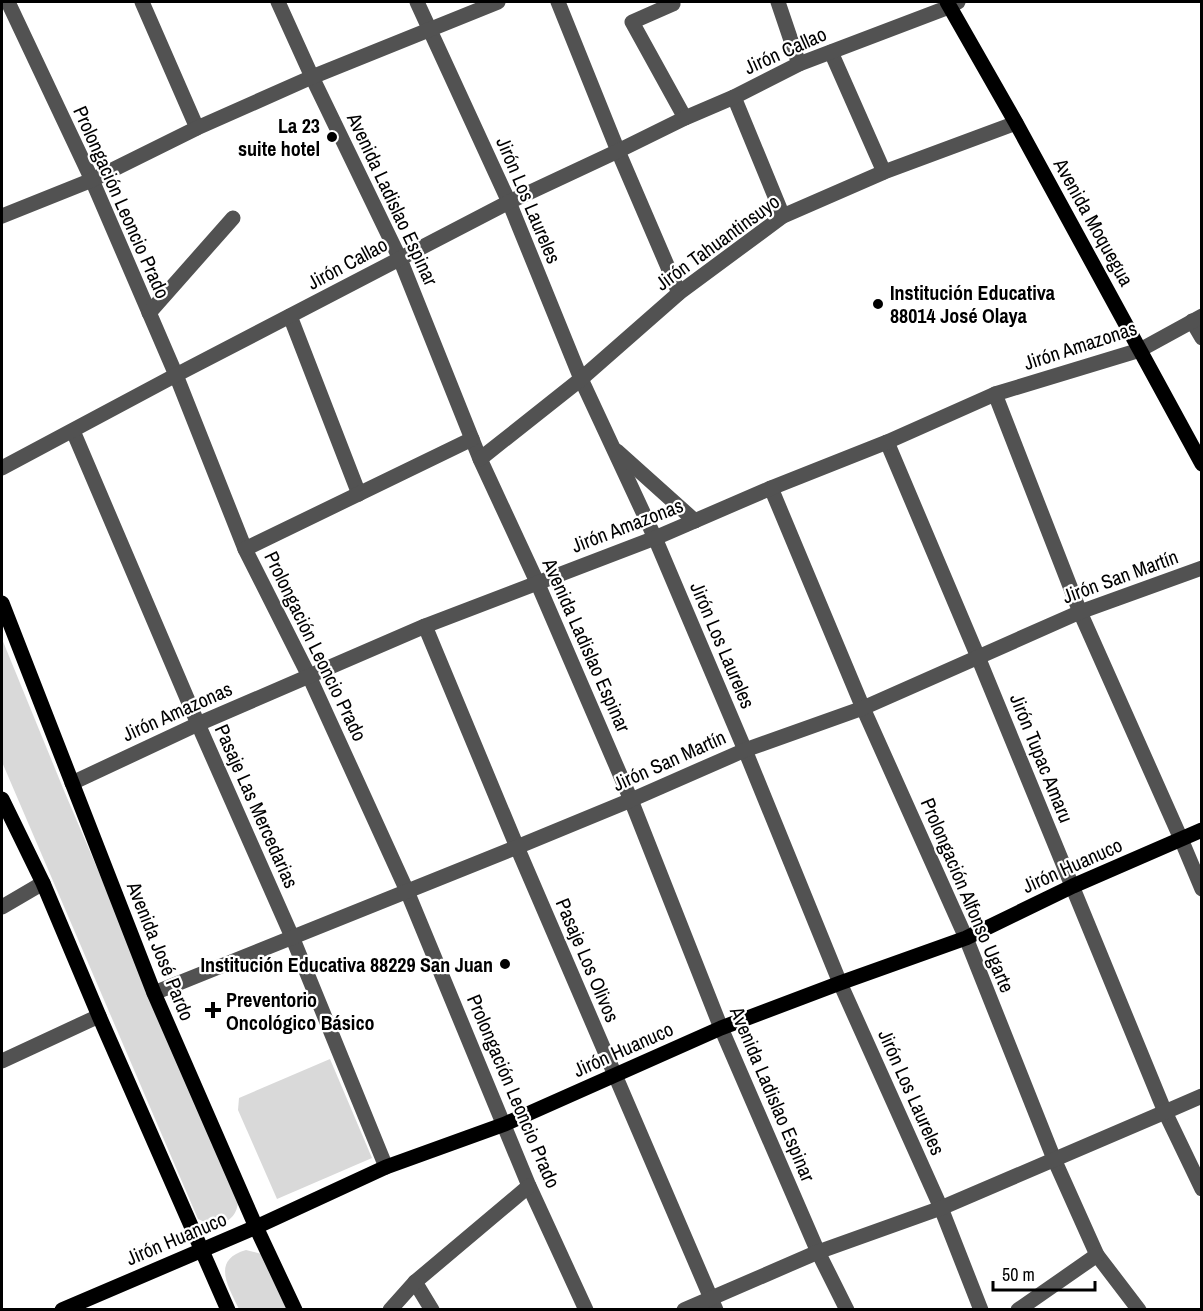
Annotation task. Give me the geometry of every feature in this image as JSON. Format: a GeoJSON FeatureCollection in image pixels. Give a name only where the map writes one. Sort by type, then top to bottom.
{"type":"FeatureCollection","features":[{"type":"Feature","properties":{"kind":"main road","name":"Avenida Moquegua"},"geometry":{"type":"LineString","coordinates":[[951,3],[1202,464]]}},
{"type":"Feature","properties":{"kind":"main road","name":"Avenida José Pardo"},"geometry":{"type":"LineString","coordinates":[[2,603],[154,993],[256,1227],[295,1310]]}},
{"type":"Feature","properties":{"kind":"main road"},"geometry":{"type":"LineString","coordinates":[[2,799],[43,883],[228,1310]]}},
{"type":"Feature","properties":{"kind":"main road","name":"Jirón Huanuco"},"geometry":{"type":"LineString","coordinates":[[62,1310],[256,1227],[386,1167],[505,1124],[721,1028],[840,982],[966,938],[1073,886],[1202,830]]}},
{"type":"Feature","properties":{"kind":"street","name":"Prolongación Leoncio Prado"},"geometry":{"type":"LineString","coordinates":[[8,2],[92,180],[176,375],[244,549],[309,676],[407,891],[529,1186],[586,1310]]}},
{"type":"Feature","properties":{"kind":"street"},"geometry":{"type":"LineString","coordinates":[[142,2],[197,128]]}},
{"type":"Feature","properties":{"kind":"street","name":"Avenida Ladislao Espinar"},"geometry":{"type":"LineString","coordinates":[[278,2],[400,259],[480,459],[537,582],[632,800],[721,1028],[818,1252],[848,1310]]}},
{"type":"Feature","properties":{"kind":"street","name":"Jirón Los Laureles"},"geometry":{"type":"LineString","coordinates":[[417,2],[509,202],[580,379],[655,538],[840,982],[941,1208],[981,1310]]}},
{"type":"Feature","properties":{"kind":"street"},"geometry":{"type":"LineString","coordinates":[[2,216],[92,180],[197,128],[312,77],[498,2]]}},
{"type":"Feature","properties":{"kind":"street"},"geometry":{"type":"LineString","coordinates":[[558,2],[618,151],[680,293]]}},
{"type":"Feature","properties":{"kind":"street"},"geometry":{"type":"LineString","coordinates":[[672,2],[673,4],[632,22],[685,118]]}},
{"type":"Feature","properties":{"kind":"street"},"geometry":{"type":"LineString","coordinates":[[778,2],[800,64]]}},
{"type":"Feature","properties":{"kind":"street","name":"Jirón Callao"},"geometry":{"type":"LineString","coordinates":[[2,468],[509,202],[800,64],[951,3]]}},
{"type":"Feature","properties":{"kind":"street"},"geometry":{"type":"LineString","coordinates":[[831,52],[884,172]]}},
{"type":"Feature","properties":{"kind":"street"},"geometry":{"type":"LineString","coordinates":[[734,97],[783,216]]}},
{"type":"Feature","properties":{"kind":"street","name":"Jirón Tahuantinsuyo"},"geometry":{"type":"LineString","coordinates":[[480,459],[580,379],[680,293],[783,216],[884,172],[1016,123]]}},
{"type":"Feature","properties":{"kind":"street"},"geometry":{"type":"LineString","coordinates":[[148,314],[233,218]]}},
{"type":"Feature","properties":{"kind":"street"},"geometry":{"type":"LineString","coordinates":[[290,316],[359,494]]}},
{"type":"Feature","properties":{"kind":"street"},"geometry":{"type":"LineString","coordinates":[[1197,319],[1202,338]]}},
{"type":"Feature","properties":{"kind":"street","name":"Jirón Amazonas"},"geometry":{"type":"LineString","coordinates":[[72,783],[198,724],[425,626],[655,538],[771,488],[887,442],[995,394],[1140,350],[1197,319]]}},
{"type":"Feature","properties":{"kind":"street"},"geometry":{"type":"LineString","coordinates":[[995,394],[1080,612],[1202,889]]}},
{"type":"Feature","properties":{"kind":"street","name":"Pasaje Las Mercedarias"},"geometry":{"type":"LineString","coordinates":[[73,431],[293,939],[386,1167]]}},
{"type":"Feature","properties":{"kind":"street"},"geometry":{"type":"LineString","coordinates":[[244,549],[472,440]]}},
{"type":"Feature","properties":{"kind":"street","name":"Jirón Tupac Amaru"},"geometry":{"type":"LineString","coordinates":[[887,442],[1166,1113],[1202,1189]]}},
{"type":"Feature","properties":{"kind":"street"},"geometry":{"type":"LineString","coordinates":[[612,447],[695,521]]}},
{"type":"Feature","properties":{"kind":"street","name":"Prolongación Alfonso Ugarte"},"geometry":{"type":"LineString","coordinates":[[771,488],[863,708],[966,938],[1054,1159],[1097,1255],[1139,1310]]}},
{"type":"Feature","properties":{"kind":"street","name":"Jirón San Martín"},"geometry":{"type":"LineString","coordinates":[[154,993],[517,848],[745,750],[863,708],[1080,612],[1202,568]]}},
{"type":"Feature","properties":{"kind":"street","name":"Pasaje Los Olivos"},"geometry":{"type":"LineString","coordinates":[[425,626],[517,848],[713,1304]]}},
{"type":"Feature","properties":{"kind":"street"},"geometry":{"type":"LineString","coordinates":[[2,907],[43,883]]}},
{"type":"Feature","properties":{"kind":"street"},"geometry":{"type":"LineString","coordinates":[[2,1061],[99,1016]]}},
{"type":"Feature","properties":{"kind":"street"},"geometry":{"type":"LineString","coordinates":[[684,1310],[713,1304],[818,1252],[941,1208],[1202,1096]]}},
{"type":"Feature","properties":{"kind":"street"},"geometry":{"type":"LineString","coordinates":[[390,1310],[415,1282],[529,1186]]}},
{"type":"Feature","properties":{"kind":"street"},"geometry":{"type":"LineString","coordinates":[[1018,1310],[1097,1255]]}},
{"type":"Feature","properties":{"kind":"street"},"geometry":{"type":"LineString","coordinates":[[415,1282],[432,1310]]}},
{"type":"Feature","properties":{"kind":"shaded area"},"geometry":{"type":"Polygon","coordinates":[[[2,639],[65,793],[238,1198],[235,1213],[225,1222],[212,1223],[198,1219],[2,762],[2,639]]]}},
{"type":"Feature","properties":{"kind":"shaded area"},"geometry":{"type":"Polygon","coordinates":[[[330,1059],[372,1158],[277,1199],[238,1110],[239,1098],[330,1059]]]}},
{"type":"Feature","properties":{"kind":"shaded area"},"geometry":{"type":"Polygon","coordinates":[[[246,1250],[262,1254],[290,1309],[239,1309],[225,1275],[229,1260],[235,1254],[246,1250]]]}},
{"type":"Feature","properties":{"kind":"place","name":"La 23 suite hotel"},"geometry":{"type":"Point","coordinates":[332,137]}},
{"type":"Feature","properties":{"kind":"place","name":"Institución Educativa 88014 José Olaya"},"geometry":{"type":"Point","coordinates":[878,304]}},
{"type":"Feature","properties":{"kind":"place","name":"Institución Educativa 88229 San Juan"},"geometry":{"type":"Point","coordinates":[505,964]}},
{"type":"Feature","properties":{"kind":"place","name":"Preventorio Oncológico Básico"},"geometry":{"type":"Point","coordinates":[213,1010]}}]}
